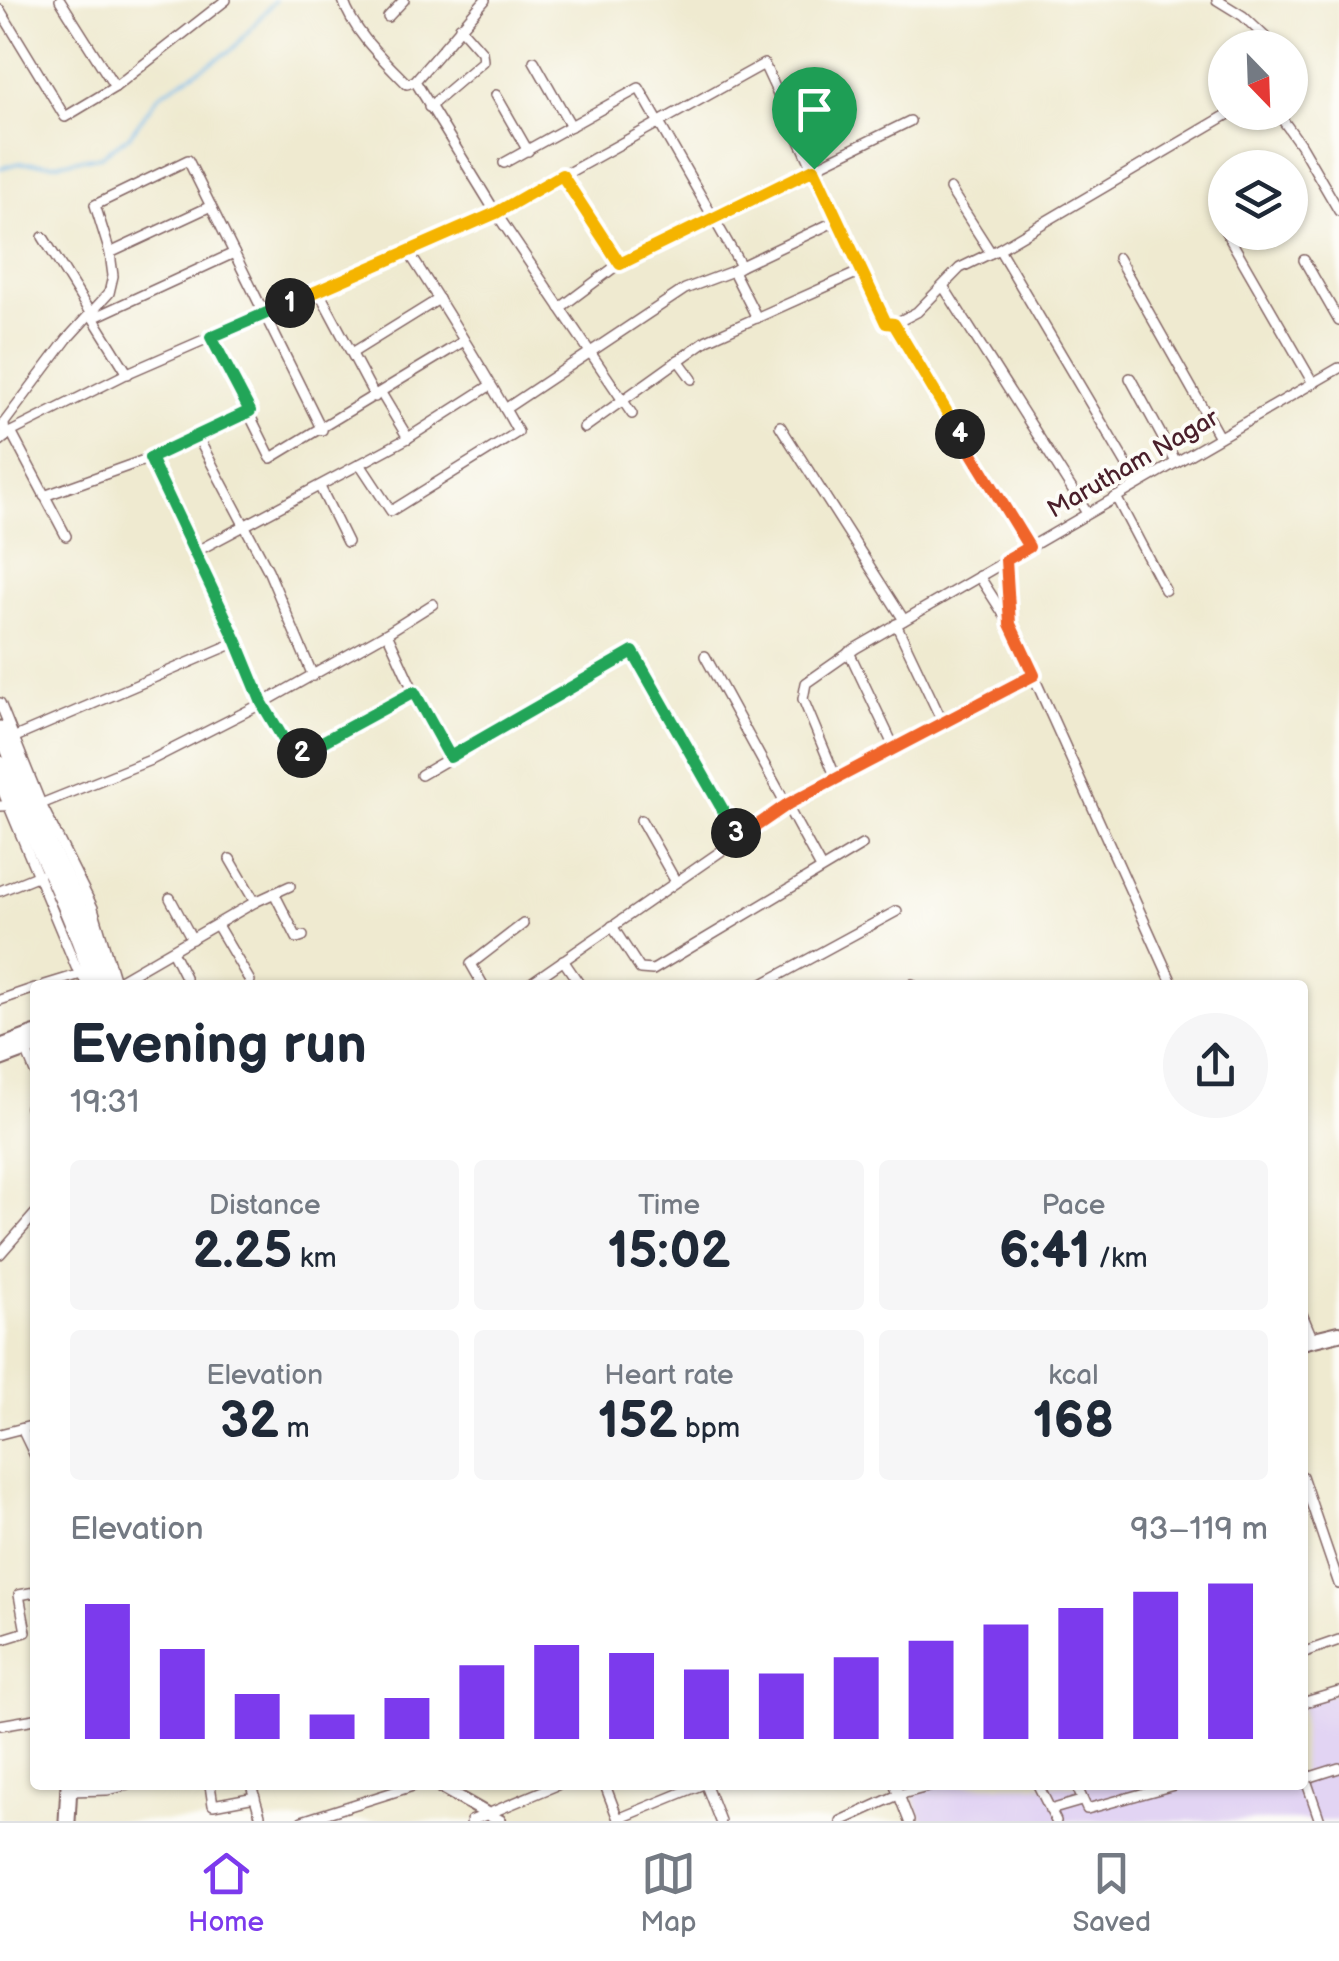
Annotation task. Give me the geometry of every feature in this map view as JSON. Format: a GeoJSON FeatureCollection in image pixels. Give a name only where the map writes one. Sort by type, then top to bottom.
{"type":"FeatureCollection","features":[{"type":"Feature","properties":{"kind":"highway"},"geometry":{"type":"LineString","coordinates":[[7,734],[20,805],[82,911],[111,980]]}},
{"type":"Feature","properties":{"kind":"highway"},"geometry":{"type":"LineString","coordinates":[[0,764],[68,910],[88,980]]}},
{"type":"Feature","properties":{"kind":"highway"},"geometry":{"type":"LineString","coordinates":[[67,1821],[69,1790]]}},
{"type":"Feature","properties":{"kind":"main road"},"geometry":{"type":"LineString","coordinates":[[0,1046],[30,1036]]}},
{"type":"Feature","properties":{"kind":"main road"},"geometry":{"type":"LineString","coordinates":[[0,1058],[30,1048]]}},
{"type":"Feature","properties":{"kind":"main road"},"geometry":{"type":"LineString","coordinates":[[1308,1341],[1339,1333]]}},
{"type":"Feature","properties":{"kind":"street"},"geometry":{"type":"LineString","coordinates":[[60,0],[114,87]]}},
{"type":"Feature","properties":{"kind":"street"},"geometry":{"type":"LineString","coordinates":[[0,10],[65,117],[114,87],[226,0]]}},
{"type":"Feature","properties":{"kind":"street"},"geometry":{"type":"LineString","coordinates":[[342,0],[349,19],[407,84],[415,81],[485,0]]}},
{"type":"Feature","properties":{"kind":"street"},"geometry":{"type":"LineString","coordinates":[[388,16],[404,0]]}},
{"type":"Feature","properties":{"kind":"street"},"geometry":{"type":"LineString","coordinates":[[1217,0],[1257,30]]}},
{"type":"Feature","properties":{"kind":"street"},"geometry":{"type":"LineString","coordinates":[[429,107],[483,61],[482,52],[460,28]]}},
{"type":"Feature","properties":{"kind":"street"},"geometry":{"type":"LineString","coordinates":[[534,61],[571,126]]}},
{"type":"Feature","properties":{"kind":"street"},"geometry":{"type":"LineString","coordinates":[[5,437],[128,374],[496,213],[764,64],[886,323],[894,324],[917,312],[960,268],[1208,126]]}},
{"type":"Feature","properties":{"kind":"street"},"geometry":{"type":"LineString","coordinates":[[415,81],[496,213],[632,414]]}},
{"type":"Feature","properties":{"kind":"street"},"geometry":{"type":"LineString","coordinates":[[504,163],[639,88],[713,218],[757,318]]}},
{"type":"Feature","properties":{"kind":"street"},"geometry":{"type":"LineString","coordinates":[[496,94],[528,151]]}},
{"type":"Feature","properties":{"kind":"street"},"geometry":{"type":"LineString","coordinates":[[560,308],[620,264],[910,121]]}},
{"type":"Feature","properties":{"kind":"street"},"geometry":{"type":"LineString","coordinates":[[1290,130],[1339,211]]}},
{"type":"Feature","properties":{"kind":"street"},"geometry":{"type":"LineString","coordinates":[[94,315],[113,276],[96,205],[188,160],[322,430]]}},
{"type":"Feature","properties":{"kind":"street"},"geometry":{"type":"LineString","coordinates":[[562,175],[620,264]]}},
{"type":"Feature","properties":{"kind":"street"},"geometry":{"type":"LineString","coordinates":[[950,188],[995,251],[1138,484]]}},
{"type":"Feature","properties":{"kind":"street"},"geometry":{"type":"LineString","coordinates":[[110,253],[211,206]]}},
{"type":"Feature","properties":{"kind":"street"},"geometry":{"type":"LineString","coordinates":[[506,409],[685,290],[838,220]]}},
{"type":"Feature","properties":{"kind":"street"},"geometry":{"type":"LineString","coordinates":[[42,236],[128,374]]}},
{"type":"Feature","properties":{"kind":"street"},"geometry":{"type":"LineString","coordinates":[[1237,250],[1313,383]]}},
{"type":"Feature","properties":{"kind":"street"},"geometry":{"type":"LineString","coordinates":[[360,464],[391,512],[518,432],[408,251]]}},
{"type":"Feature","properties":{"kind":"street"},"geometry":{"type":"LineString","coordinates":[[66,536],[5,437],[4,423],[67,339],[94,315],[234,253]]}},
{"type":"Feature","properties":{"kind":"street"},"geometry":{"type":"LineString","coordinates":[[1118,258],[1218,438]]}},
{"type":"Feature","properties":{"kind":"street"},"geometry":{"type":"LineString","coordinates":[[1304,260],[1339,321]]}},
{"type":"Feature","properties":{"kind":"street"},"geometry":{"type":"LineString","coordinates":[[584,428],[707,340],[861,270]]}},
{"type":"Feature","properties":{"kind":"street"},"geometry":{"type":"LineString","coordinates":[[943,286],[1087,514]]}},
{"type":"Feature","properties":{"kind":"street"},"geometry":{"type":"LineString","coordinates":[[318,290],[352,353],[408,438]]}},
{"type":"Feature","properties":{"kind":"street"},"geometry":{"type":"LineString","coordinates":[[352,353],[439,299]]}},
{"type":"Feature","properties":{"kind":"street"},"geometry":{"type":"LineString","coordinates":[[894,324],[1029,547]]}},
{"type":"Feature","properties":{"kind":"street"},"geometry":{"type":"LineString","coordinates":[[211,337],[272,458],[464,340]]}},
{"type":"Feature","properties":{"kind":"street"},"geometry":{"type":"LineString","coordinates":[[678,360],[692,379]]}},
{"type":"Feature","properties":{"kind":"street","name":"Marutham Nagar"},"geometry":{"type":"LineString","coordinates":[[836,778],[803,699],[806,683],[900,622],[1339,368]]}},
{"type":"Feature","properties":{"kind":"street"},"geometry":{"type":"LineString","coordinates":[[1130,378],[1176,462]]}},
{"type":"Feature","properties":{"kind":"street"},"geometry":{"type":"LineString","coordinates":[[195,552],[320,488],[490,385]]}},
{"type":"Feature","properties":{"kind":"street"},"geometry":{"type":"LineString","coordinates":[[44,496],[150,458],[250,411]]}},
{"type":"Feature","properties":{"kind":"street"},"geometry":{"type":"LineString","coordinates":[[780,426],[900,622],[942,721]]}},
{"type":"Feature","properties":{"kind":"street"},"geometry":{"type":"LineString","coordinates":[[197,436],[245,526],[313,676]]}},
{"type":"Feature","properties":{"kind":"street"},"geometry":{"type":"LineString","coordinates":[[150,458],[262,703],[294,757],[414,692]]}},
{"type":"Feature","properties":{"kind":"street"},"geometry":{"type":"LineString","coordinates":[[320,488],[347,542]]}},
{"type":"Feature","properties":{"kind":"street"},"geometry":{"type":"LineString","coordinates":[[1116,497],[1164,590]]}},
{"type":"Feature","properties":{"kind":"street"},"geometry":{"type":"LineString","coordinates":[[1006,560],[1010,624]]}},
{"type":"Feature","properties":{"kind":"street"},"geometry":{"type":"LineString","coordinates":[[979,576],[1010,624],[1171,980]]}},
{"type":"Feature","properties":{"kind":"street"},"geometry":{"type":"LineString","coordinates":[[20,805],[153,759],[313,676],[432,604]]}},
{"type":"Feature","properties":{"kind":"street"},"geometry":{"type":"LineString","coordinates":[[387,633],[450,757]]}},
{"type":"Feature","properties":{"kind":"street"},"geometry":{"type":"LineString","coordinates":[[0,703],[7,734],[237,642]]}},
{"type":"Feature","properties":{"kind":"street"},"geometry":{"type":"LineString","coordinates":[[420,774],[633,652],[739,838]]}},
{"type":"Feature","properties":{"kind":"street"},"geometry":{"type":"LineString","coordinates":[[850,652],[894,746]]}},
{"type":"Feature","properties":{"kind":"street"},"geometry":{"type":"LineString","coordinates":[[705,656],[822,868]]}},
{"type":"Feature","properties":{"kind":"street"},"geometry":{"type":"LineString","coordinates":[[535,980],[788,804],[1034,675]]}},
{"type":"Feature","properties":{"kind":"street"},"geometry":{"type":"LineString","coordinates":[[0,785],[20,805],[39,875],[88,980]]}},
{"type":"Feature","properties":{"kind":"street"},"geometry":{"type":"LineString","coordinates":[[640,820],[676,882]]}},
{"type":"Feature","properties":{"kind":"street"},"geometry":{"type":"LineString","coordinates":[[612,926],[640,969],[653,970],[862,845]]}},
{"type":"Feature","properties":{"kind":"street"},"geometry":{"type":"LineString","coordinates":[[230,859],[255,902]]}},
{"type":"Feature","properties":{"kind":"street"},"geometry":{"type":"LineString","coordinates":[[0,891],[39,875]]}},
{"type":"Feature","properties":{"kind":"street"},"geometry":{"type":"LineString","coordinates":[[120,980],[290,886]]}},
{"type":"Feature","properties":{"kind":"street"},"geometry":{"type":"LineString","coordinates":[[274,893],[297,938],[302,936]]}},
{"type":"Feature","properties":{"kind":"street"},"geometry":{"type":"LineString","coordinates":[[170,898],[192,940]]}},
{"type":"Feature","properties":{"kind":"street"},"geometry":{"type":"LineString","coordinates":[[771,980],[896,910]]}},
{"type":"Feature","properties":{"kind":"street"},"geometry":{"type":"LineString","coordinates":[[217,924],[249,980]]}},
{"type":"Feature","properties":{"kind":"street"},"geometry":{"type":"LineString","coordinates":[[480,980],[471,964],[523,924]]}},
{"type":"Feature","properties":{"kind":"street"},"geometry":{"type":"LineString","coordinates":[[172,951],[185,980]]}},
{"type":"Feature","properties":{"kind":"street"},"geometry":{"type":"LineString","coordinates":[[563,960],[577,980]]}},
{"type":"Feature","properties":{"kind":"street"},"geometry":{"type":"LineString","coordinates":[[0,1000],[30,990]]}},
{"type":"Feature","properties":{"kind":"street"},"geometry":{"type":"LineString","coordinates":[[0,1254],[30,1220]]}},
{"type":"Feature","properties":{"kind":"street"},"geometry":{"type":"LineString","coordinates":[[0,1434],[30,1426]]}},
{"type":"Feature","properties":{"kind":"street"},"geometry":{"type":"LineString","coordinates":[[22,1429],[30,1446]]}},
{"type":"Feature","properties":{"kind":"street"},"geometry":{"type":"LineString","coordinates":[[1308,1494],[1339,1584]]}},
{"type":"Feature","properties":{"kind":"street"},"geometry":{"type":"LineString","coordinates":[[0,1640],[26,1632],[20,1595],[30,1593]]}},
{"type":"Feature","properties":{"kind":"street"},"geometry":{"type":"LineString","coordinates":[[1308,1650],[1339,1640]]}},
{"type":"Feature","properties":{"kind":"street"},"geometry":{"type":"LineString","coordinates":[[1308,1701],[1339,1692]]}},
{"type":"Feature","properties":{"kind":"street"},"geometry":{"type":"LineString","coordinates":[[0,1724],[30,1720]]}},
{"type":"Feature","properties":{"kind":"street"},"geometry":{"type":"LineString","coordinates":[[1308,1778],[1339,1768]]}},
{"type":"Feature","properties":{"kind":"street"},"geometry":{"type":"LineString","coordinates":[[211,1790],[213,1805],[255,1797]]}},
{"type":"Feature","properties":{"kind":"street"},"geometry":{"type":"LineString","coordinates":[[253,1790],[260,1815]]}},
{"type":"Feature","properties":{"kind":"street"},"geometry":{"type":"LineString","coordinates":[[302,1821],[400,1790]]}},
{"type":"Feature","properties":{"kind":"street"},"geometry":{"type":"LineString","coordinates":[[445,1790],[500,1821]]}},
{"type":"Feature","properties":{"kind":"street"},"geometry":{"type":"LineString","coordinates":[[471,1821],[545,1790]]}},
{"type":"Feature","properties":{"kind":"street"},"geometry":{"type":"LineString","coordinates":[[607,1790],[616,1820],[691,1790]]}},
{"type":"Feature","properties":{"kind":"street"},"geometry":{"type":"LineString","coordinates":[[706,1790],[720,1821]]}},
{"type":"Feature","properties":{"kind":"street"},"geometry":{"type":"LineString","coordinates":[[842,1821],[896,1790],[909,1821]]}},
{"type":"Feature","properties":{"kind":"street"},"geometry":{"type":"LineString","coordinates":[[1040,1790],[1056,1821]]}},
{"type":"Feature","properties":{"kind":"street"},"geometry":{"type":"LineString","coordinates":[[1078,1790],[1088,1810],[1157,1790]]}},
{"type":"Feature","properties":{"kind":"street"},"geometry":{"type":"LineString","coordinates":[[1308,1790],[1320,1821]]}},
{"type":"Feature","properties":{"kind":"street"},"geometry":{"type":"LineString","coordinates":[[1050,1810],[1081,1801]]}},
{"type":"Feature","properties":{"kind":"shaded area"},"geometry":{"type":"Polygon","coordinates":[[[1339,1691],[1339,1821],[923,1821],[912,1790],[1308,1790],[1308,1702],[1339,1691]]]}},
{"type":"Feature","properties":{"kind":"waterway"},"geometry":{"type":"LineString","coordinates":[[0,168],[101,156],[130,135],[160,94],[233,49],[275,0]]}},
{"type":"Feature","properties":{"kind":"route"},"geometry":{"type":"LineString","coordinates":[[814,169],[886,323],[894,324],[1029,547],[1006,560],[1010,624],[1034,675],[788,804],[739,838],[633,652],[450,757],[414,692],[294,757],[262,703],[150,458],[250,411],[211,337],[496,213],[562,175],[620,264],[814,169]]}}]}
